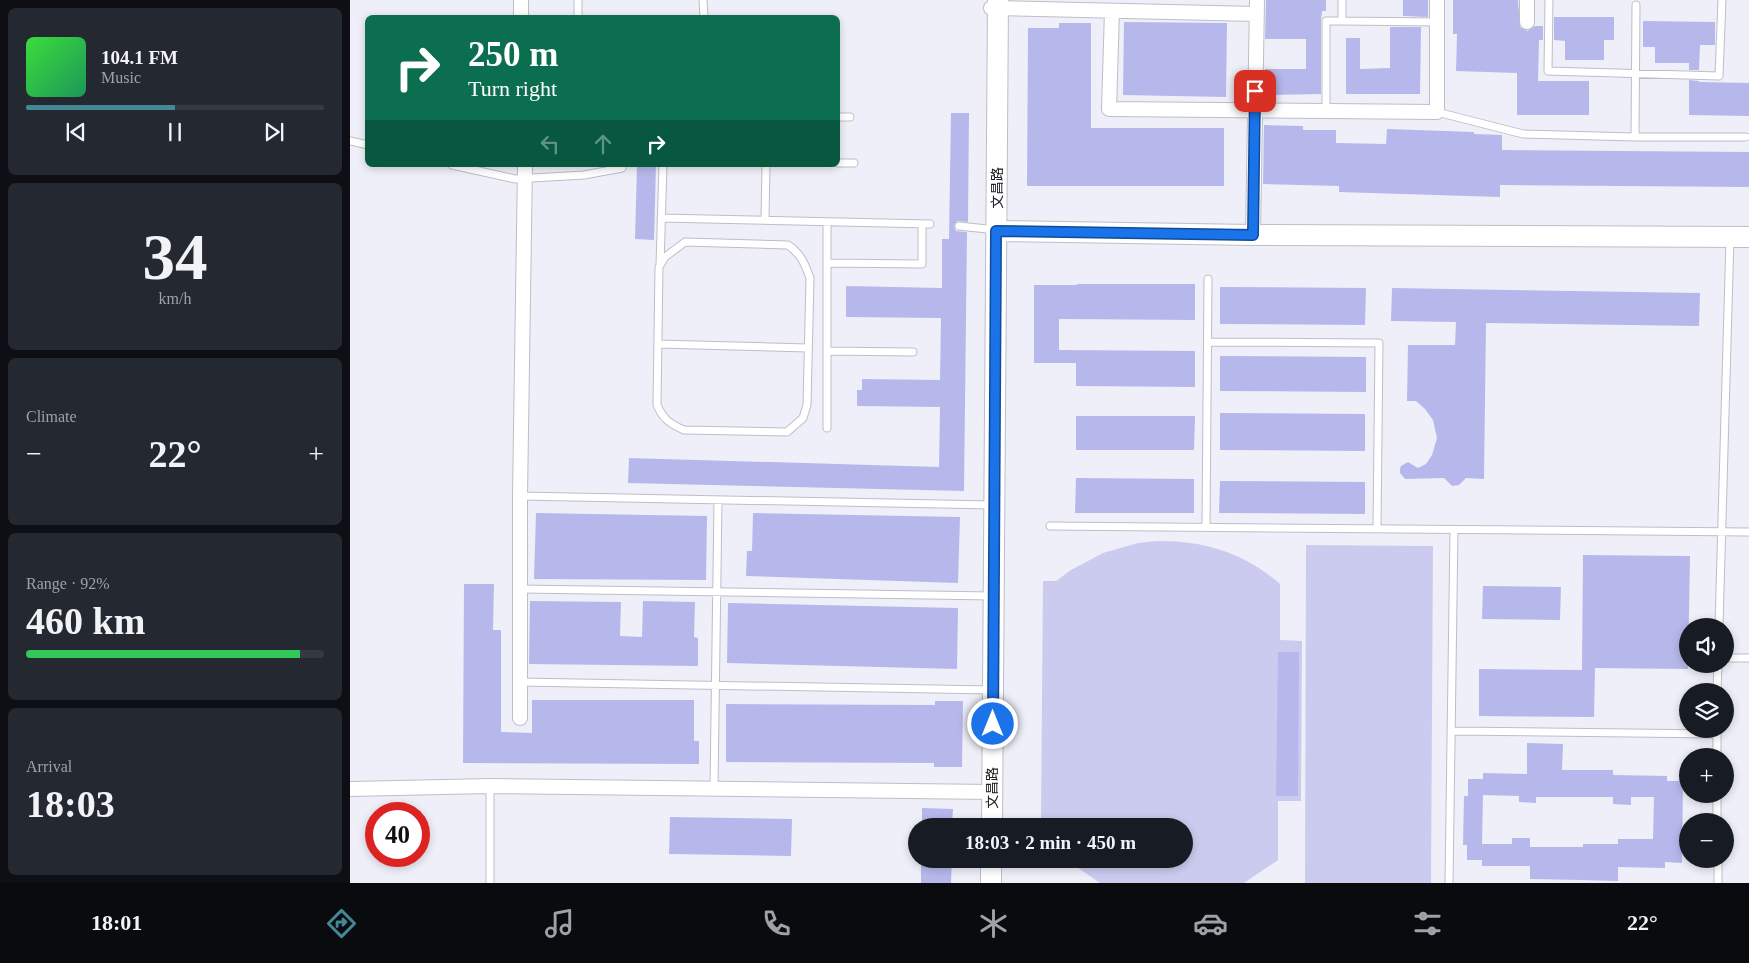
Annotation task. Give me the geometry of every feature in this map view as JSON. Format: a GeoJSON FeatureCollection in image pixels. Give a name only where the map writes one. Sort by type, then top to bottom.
{"type":"FeatureCollection","features":[{"type":"Feature","properties":{"kind":"street"},"geometry":{"type":"LineString","coordinates":[[521,0],[521,15]]}},
{"type":"Feature","properties":{"kind":"street"},"geometry":{"type":"LineString","coordinates":[[1112,11],[1109,110],[1437,112],[1437,0]]}},
{"type":"Feature","properties":{"kind":"street"},"geometry":{"type":"LineString","coordinates":[[1527,0],[1527,22]]}},
{"type":"Feature","properties":{"kind":"street"},"geometry":{"type":"LineString","coordinates":[[996,6],[1112,11],[1257,7],[1253,235]]}},
{"type":"Feature","properties":{"kind":"street","name":"文昌路"},"geometry":{"type":"LineString","coordinates":[[992,818],[994,505],[992,230],[996,6]]}},
{"type":"Feature","properties":{"kind":"street"},"geometry":{"type":"LineString","coordinates":[[520,718],[520,496],[525,172]]}},
{"type":"Feature","properties":{"kind":"street"},"geometry":{"type":"LineString","coordinates":[[992,230],[1253,235],[1740,237]]}},
{"type":"Feature","properties":{"kind":"street"},"geometry":{"type":"LineString","coordinates":[[350,789],[490,786],[992,792]]}},
{"type":"Feature","properties":{"kind":"street"},"geometry":{"type":"LineString","coordinates":[[991,868],[991,883]]}},
{"type":"Feature","properties":{"kind":"lane"},"geometry":{"type":"LineString","coordinates":[[578,0],[578,15]]}},
{"type":"Feature","properties":{"kind":"lane"},"geometry":{"type":"LineString","coordinates":[[703,0],[704,15]]}},
{"type":"Feature","properties":{"kind":"lane"},"geometry":{"type":"LineString","coordinates":[[1342,0],[1342,21]]}},
{"type":"Feature","properties":{"kind":"lane"},"geometry":{"type":"LineString","coordinates":[[1549,0],[1548,71],[1719,76],[1722,0]]}},
{"type":"Feature","properties":{"kind":"lane"},"geometry":{"type":"LineString","coordinates":[[1635,137],[1636,5]]}},
{"type":"Feature","properties":{"kind":"lane"},"geometry":{"type":"LineString","coordinates":[[1326,111],[1326,21],[1437,22]]}},
{"type":"Feature","properties":{"kind":"lane"},"geometry":{"type":"LineString","coordinates":[[1437,112],[1523,134],[1746,137]]}},
{"type":"Feature","properties":{"kind":"lane"},"geometry":{"type":"LineString","coordinates":[[840,117],[850,117]]}},
{"type":"Feature","properties":{"kind":"lane"},"geometry":{"type":"LineString","coordinates":[[350,141],[365,144]]}},
{"type":"Feature","properties":{"kind":"lane"},"geometry":{"type":"LineString","coordinates":[[840,163],[854,163]]}},
{"type":"Feature","properties":{"kind":"lane"},"geometry":{"type":"LineString","coordinates":[[460,167],[515,180],[525,172],[584,175],[622,168]]}},
{"type":"Feature","properties":{"kind":"lane"},"geometry":{"type":"LineString","coordinates":[[660,267],[669,253],[685,242],[788,245],[805,262],[810,278],[807,406],[803,418],[787,432],[684,430],[671,425],[661,416],[657,405],[661,218],[663,167]]}},
{"type":"Feature","properties":{"kind":"lane"},"geometry":{"type":"LineString","coordinates":[[765,220],[766,167]]}},
{"type":"Feature","properties":{"kind":"lane"},"geometry":{"type":"LineString","coordinates":[[661,218],[930,224]]}},
{"type":"Feature","properties":{"kind":"lane"},"geometry":{"type":"LineString","coordinates":[[827,222],[827,428]]}},
{"type":"Feature","properties":{"kind":"lane"},"geometry":{"type":"LineString","coordinates":[[827,263],[922,264],[922,224]]}},
{"type":"Feature","properties":{"kind":"lane"},"geometry":{"type":"LineString","coordinates":[[959,226],[992,230]]}},
{"type":"Feature","properties":{"kind":"lane"},"geometry":{"type":"LineString","coordinates":[[1719,618],[1722,532],[1740,237]]}},
{"type":"Feature","properties":{"kind":"lane"},"geometry":{"type":"LineString","coordinates":[[1206,527],[1208,279]]}},
{"type":"Feature","properties":{"kind":"lane"},"geometry":{"type":"LineString","coordinates":[[1208,342],[1378,343],[1377,529]]}},
{"type":"Feature","properties":{"kind":"lane"},"geometry":{"type":"LineString","coordinates":[[658,344],[808,348]]}},
{"type":"Feature","properties":{"kind":"lane"},"geometry":{"type":"LineString","coordinates":[[827,351],[912,352]]}},
{"type":"Feature","properties":{"kind":"lane"},"geometry":{"type":"LineString","coordinates":[[520,496],[994,505]]}},
{"type":"Feature","properties":{"kind":"lane"},"geometry":{"type":"LineString","coordinates":[[714,788],[718,500]]}},
{"type":"Feature","properties":{"kind":"lane"},"geometry":{"type":"LineString","coordinates":[[1050,526],[1749,532]]}},
{"type":"Feature","properties":{"kind":"lane"},"geometry":{"type":"LineString","coordinates":[[1449,883],[1454,530]]}},
{"type":"Feature","properties":{"kind":"lane"},"geometry":{"type":"LineString","coordinates":[[520,589],[993,596]]}},
{"type":"Feature","properties":{"kind":"lane"},"geometry":{"type":"LineString","coordinates":[[1734,658],[1749,658]]}},
{"type":"Feature","properties":{"kind":"lane"},"geometry":{"type":"LineString","coordinates":[[520,682],[993,690]]}},
{"type":"Feature","properties":{"kind":"lane"},"geometry":{"type":"LineString","coordinates":[[1451,731],[1679,731]]}},
{"type":"Feature","properties":{"kind":"lane"},"geometry":{"type":"LineString","coordinates":[[490,786],[490,883]]}},
{"type":"Feature","properties":{"kind":"lane"},"geometry":{"type":"LineString","coordinates":[[1718,868],[1718,883]]}},
{"type":"Feature","properties":{"kind":"shaded area"},"geometry":{"type":"Polygon","coordinates":[[[1173,541],[1207,546],[1222,550],[1252,564],[1280,584],[1280,640],[1302,641],[1301,801],[1278,801],[1278,860],[1244,883],[1100,883],[1078,868],[1193,868],[1193,818],[1041,818],[1043,581],[1056,581],[1071,570],[1103,553],[1138,543],[1173,541]]]}},
{"type":"Feature","properties":{"kind":"shaded area"},"geometry":{"type":"Polygon","coordinates":[[[1306,545],[1433,546],[1431,883],[1305,883],[1306,545]]]}},
{"type":"Feature","properties":{"kind":"building"},"geometry":{"type":"Polygon","coordinates":[[[1266,0],[1326,0],[1326,11],[1322,11],[1321,21],[1321,94],[1264,95],[1265,69],[1306,69],[1306,39],[1265,39],[1266,0]]]}},
{"type":"Feature","properties":{"kind":"building"},"geometry":{"type":"Polygon","coordinates":[[[1403,0],[1428,0],[1428,17],[1403,16],[1403,0]]]}},
{"type":"Feature","properties":{"kind":"building"},"geometry":{"type":"Polygon","coordinates":[[[1453,0],[1518,0],[1520,27],[1527,31],[1535,26],[1543,26],[1543,40],[1539,40],[1538,81],[1589,81],[1589,115],[1517,115],[1517,73],[1456,71],[1457,34],[1453,34],[1453,0]]]}},
{"type":"Feature","properties":{"kind":"building"},"geometry":{"type":"Polygon","coordinates":[[[1554,17],[1614,17],[1614,40],[1604,40],[1604,60],[1565,60],[1565,41],[1554,40],[1554,17]]]}},
{"type":"Feature","properties":{"kind":"building"},"geometry":{"type":"Polygon","coordinates":[[[1643,21],[1715,22],[1715,45],[1700,45],[1699,70],[1689,70],[1689,63],[1655,63],[1655,47],[1643,47],[1643,21]]]}},
{"type":"Feature","properties":{"kind":"building"},"geometry":{"type":"Polygon","coordinates":[[[1124,22],[1227,23],[1226,97],[1123,95],[1124,22]]]}},
{"type":"Feature","properties":{"kind":"building"},"geometry":{"type":"Polygon","coordinates":[[[1059,23],[1091,23],[1091,128],[1224,128],[1224,186],[1027,186],[1028,28],[1059,28],[1059,23]]]}},
{"type":"Feature","properties":{"kind":"building"},"geometry":{"type":"Polygon","coordinates":[[[1390,27],[1421,27],[1420,94],[1346,94],[1346,38],[1360,38],[1360,69],[1390,68],[1390,27]]]}},
{"type":"Feature","properties":{"kind":"building"},"geometry":{"type":"Polygon","coordinates":[[[1689,80],[1749,83],[1749,116],[1689,115],[1689,80]]]}},
{"type":"Feature","properties":{"kind":"building"},"geometry":{"type":"Polygon","coordinates":[[[951,113],[969,113],[968,222],[957,221],[954,226],[956,231],[967,232],[964,491],[628,483],[629,458],[939,467],[940,407],[857,406],[857,390],[862,390],[862,379],[940,380],[941,318],[846,317],[846,286],[942,288],[942,239],[949,239],[951,113]]]}},
{"type":"Feature","properties":{"kind":"building"},"geometry":{"type":"Polygon","coordinates":[[[1264,125],[1303,126],[1303,130],[1336,130],[1336,143],[1386,144],[1387,129],[1474,132],[1474,134],[1502,135],[1502,150],[1749,152],[1749,187],[1500,185],[1500,197],[1339,192],[1339,186],[1263,184],[1264,125]]]}},
{"type":"Feature","properties":{"kind":"building"},"geometry":{"type":"Polygon","coordinates":[[[637,167],[656,167],[654,240],[635,239],[637,167]]]}},
{"type":"Feature","properties":{"kind":"building"},"geometry":{"type":"Polygon","coordinates":[[[1195,284],[1195,320],[1059,319],[1059,350],[1195,351],[1195,387],[1076,386],[1076,363],[1034,363],[1034,285],[1195,284]]]}},
{"type":"Feature","properties":{"kind":"building"},"geometry":{"type":"Polygon","coordinates":[[[1220,287],[1366,288],[1365,325],[1220,324],[1220,287]]]}},
{"type":"Feature","properties":{"kind":"building"},"geometry":{"type":"Polygon","coordinates":[[[1392,288],[1700,293],[1699,326],[1486,323],[1484,479],[1466,478],[1459,485],[1452,486],[1444,478],[1405,479],[1400,473],[1400,469],[1401,466],[1408,462],[1418,468],[1426,464],[1432,455],[1437,438],[1433,420],[1425,409],[1416,401],[1407,401],[1408,345],[1455,345],[1456,322],[1391,321],[1392,288]]]}},
{"type":"Feature","properties":{"kind":"building"},"geometry":{"type":"Polygon","coordinates":[[[1220,356],[1366,357],[1366,392],[1220,391],[1220,356]]]}},
{"type":"Feature","properties":{"kind":"building"},"geometry":{"type":"Polygon","coordinates":[[[1220,413],[1365,414],[1365,451],[1220,450],[1220,413]]]}},
{"type":"Feature","properties":{"kind":"building"},"geometry":{"type":"Polygon","coordinates":[[[1076,416],[1195,416],[1194,450],[1076,450],[1076,416]]]}},
{"type":"Feature","properties":{"kind":"building"},"geometry":{"type":"Polygon","coordinates":[[[1076,478],[1194,479],[1194,513],[1075,513],[1076,478]]]}},
{"type":"Feature","properties":{"kind":"building"},"geometry":{"type":"Polygon","coordinates":[[[1220,481],[1365,482],[1365,514],[1219,513],[1220,481]]]}},
{"type":"Feature","properties":{"kind":"building"},"geometry":{"type":"Polygon","coordinates":[[[536,513],[707,516],[706,580],[534,579],[536,513]]]}},
{"type":"Feature","properties":{"kind":"building"},"geometry":{"type":"Polygon","coordinates":[[[753,513],[960,517],[958,583],[746,576],[747,551],[752,551],[753,513]]]}},
{"type":"Feature","properties":{"kind":"building"},"geometry":{"type":"Polygon","coordinates":[[[1583,555],[1690,556],[1689,618],[1679,618],[1679,669],[1595,668],[1594,717],[1479,716],[1479,669],[1582,670],[1583,555]]]}},
{"type":"Feature","properties":{"kind":"building"},"geometry":{"type":"Polygon","coordinates":[[[464,584],[494,584],[493,630],[501,630],[501,732],[532,733],[532,700],[694,700],[694,741],[699,741],[699,764],[463,763],[464,584]]]}},
{"type":"Feature","properties":{"kind":"building"},"geometry":{"type":"Polygon","coordinates":[[[1483,586],[1561,587],[1560,620],[1482,619],[1483,586]]]}},
{"type":"Feature","properties":{"kind":"building"},"geometry":{"type":"Polygon","coordinates":[[[530,601],[621,602],[620,636],[642,637],[643,601],[695,602],[694,637],[698,638],[698,666],[529,664],[530,601]]]}},
{"type":"Feature","properties":{"kind":"building"},"geometry":{"type":"Polygon","coordinates":[[[728,603],[958,608],[957,669],[727,663],[728,603]]]}},
{"type":"Feature","properties":{"kind":"building"},"geometry":{"type":"Polygon","coordinates":[[[1278,652],[1299,652],[1298,796],[1276,796],[1278,652]]]}},
{"type":"Feature","properties":{"kind":"building"},"geometry":{"type":"Polygon","coordinates":[[[935,701],[963,701],[962,767],[934,767],[934,763],[726,762],[726,704],[935,705],[935,701]]]}},
{"type":"Feature","properties":{"kind":"building"},"geometry":{"type":"Polygon","coordinates":[[[1527,743],[1563,744],[1562,770],[1613,770],[1613,775],[1667,776],[1667,781],[1679,781],[1679,803],[1683,803],[1683,813],[1679,813],[1679,863],[1665,862],[1665,868],[1618,867],[1618,881],[1530,879],[1530,866],[1482,866],[1482,860],[1467,860],[1467,845],[1463,845],[1464,796],[1468,796],[1468,779],[1483,779],[1483,773],[1527,774],[1527,743]],[[1483,795],[1482,844],[1512,844],[1512,838],[1530,838],[1530,847],[1583,847],[1583,844],[1618,844],[1618,839],[1653,839],[1654,797],[1631,797],[1631,805],[1613,804],[1613,797],[1536,797],[1536,803],[1519,802],[1519,796],[1483,795]]]}},
{"type":"Feature","properties":{"kind":"building"},"geometry":{"type":"Polygon","coordinates":[[[922,808],[953,809],[952,818],[922,818],[922,808]]]}},
{"type":"Feature","properties":{"kind":"building"},"geometry":{"type":"Polygon","coordinates":[[[670,817],[792,819],[791,856],[669,854],[670,817]]]}},
{"type":"Feature","properties":{"kind":"building"},"geometry":{"type":"Polygon","coordinates":[[[921,868],[952,868],[951,883],[921,883],[921,868]]]}},
{"type":"Feature","properties":{"kind":"route"},"geometry":{"type":"LineString","coordinates":[[993,724],[996,231],[1253,235],[1255,91]]}}]}
